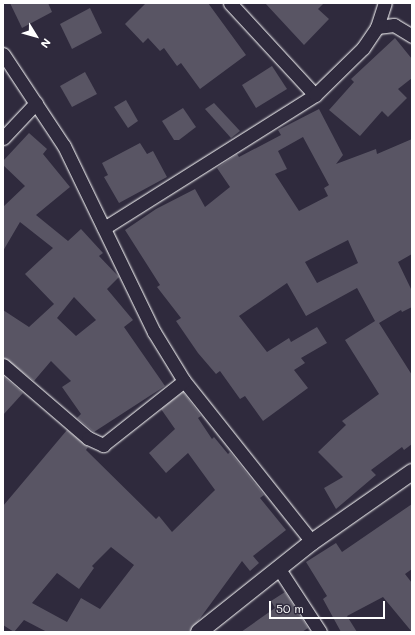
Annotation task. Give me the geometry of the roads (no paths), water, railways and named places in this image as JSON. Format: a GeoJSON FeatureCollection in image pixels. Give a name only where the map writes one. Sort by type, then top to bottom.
{"type":"FeatureCollection","features":[{"type":"Feature","properties":{"kind":"street"},"geometry":{"type":"LineString","coordinates":[[230,3],[314,95]]}},
{"type":"Feature","properties":{"kind":"street"},"geometry":{"type":"LineString","coordinates":[[104,228],[314,95],[363,48],[378,27],[385,3]]}},
{"type":"Feature","properties":{"kind":"street"},"geometry":{"type":"LineString","coordinates":[[378,27],[394,25],[412,36]]}},
{"type":"Feature","properties":{"kind":"street"},"geometry":{"type":"LineString","coordinates":[[3,54],[64,146],[154,332],[184,381],[312,542]]}},
{"type":"Feature","properties":{"kind":"street"},"geometry":{"type":"LineString","coordinates":[[3,138],[36,103]]}},
{"type":"Feature","properties":{"kind":"street"},"geometry":{"type":"LineString","coordinates":[[3,365],[88,438],[103,444],[184,381]]}},
{"type":"Feature","properties":{"kind":"street"},"geometry":{"type":"LineString","coordinates":[[199,632],[312,542],[412,472]]}},
{"type":"Feature","properties":{"kind":"street"},"geometry":{"type":"LineString","coordinates":[[279,569],[320,632]]}}]}
